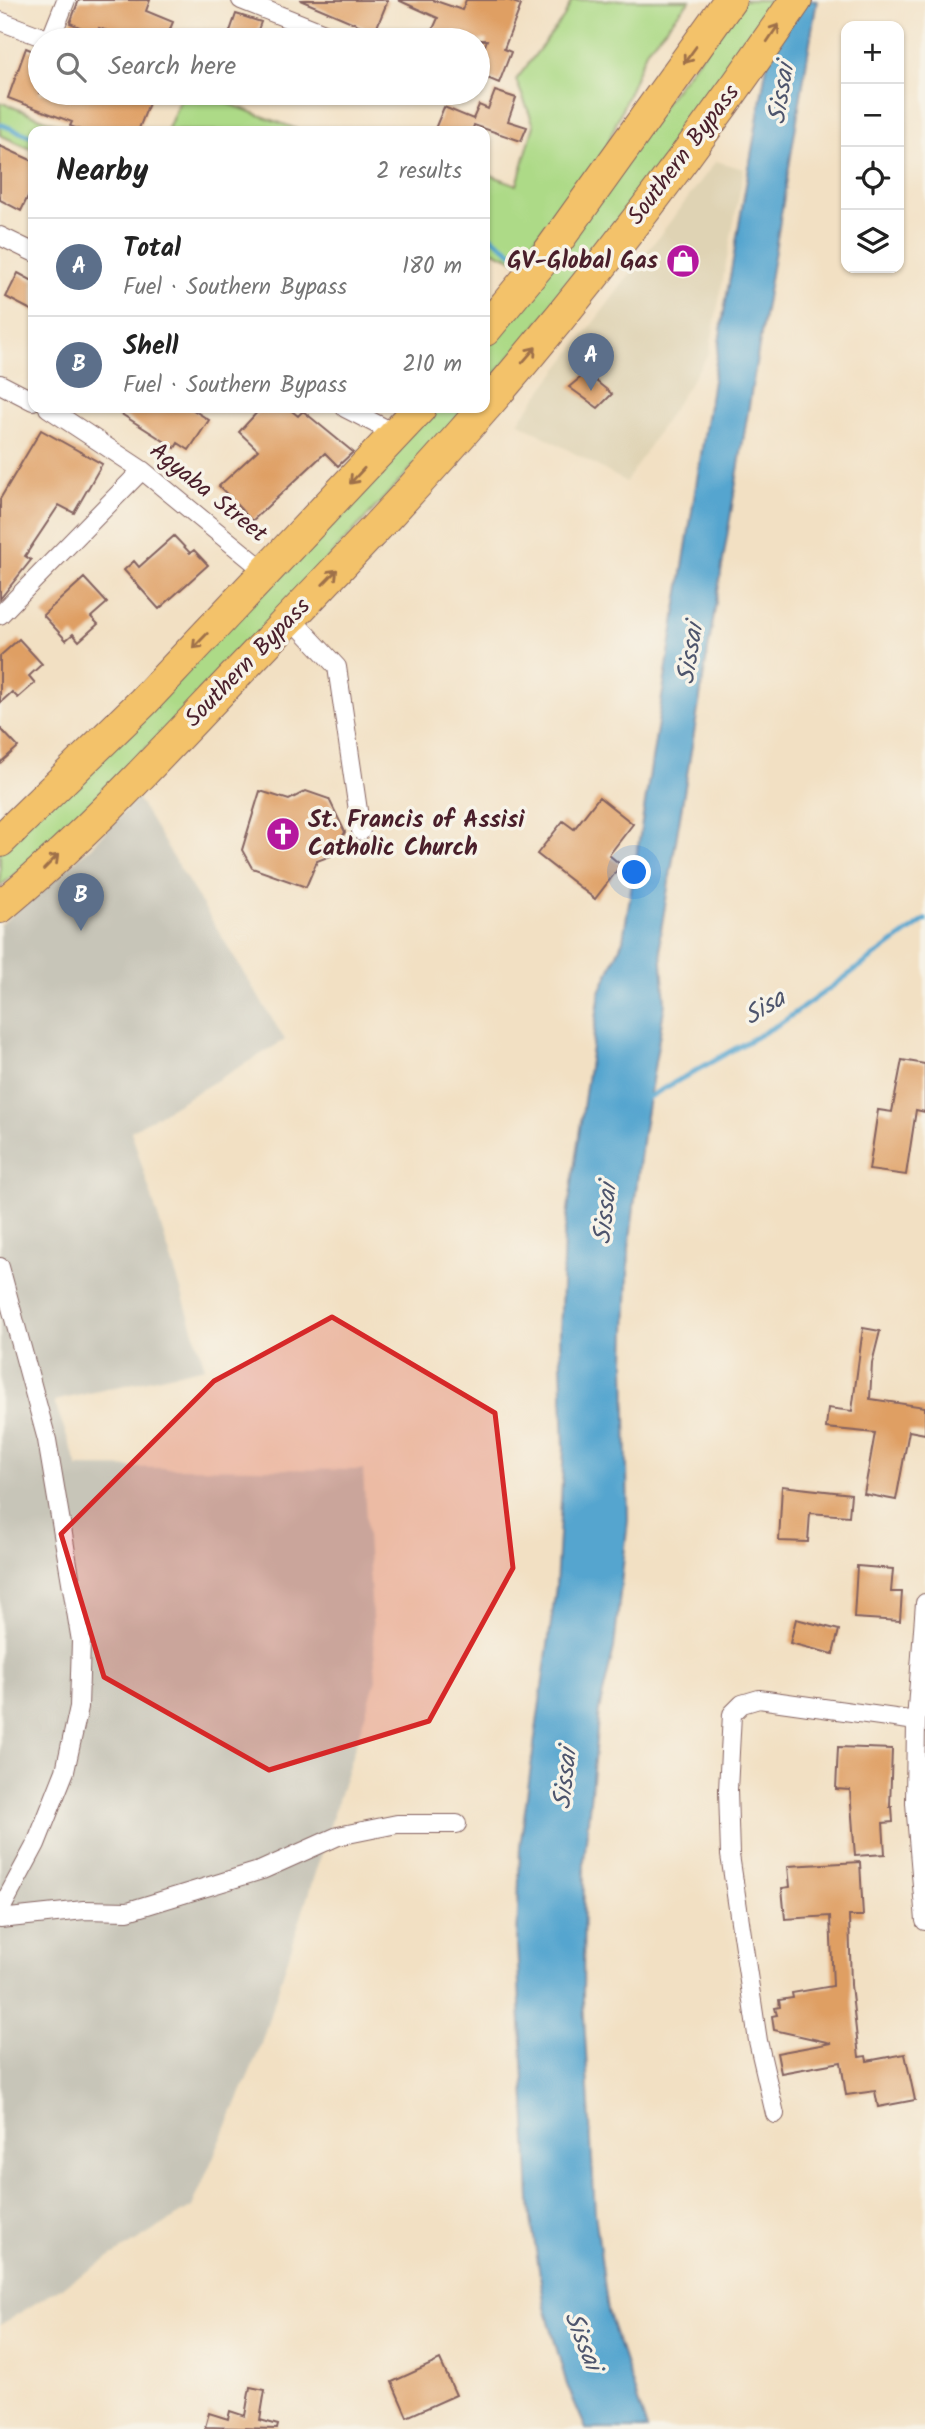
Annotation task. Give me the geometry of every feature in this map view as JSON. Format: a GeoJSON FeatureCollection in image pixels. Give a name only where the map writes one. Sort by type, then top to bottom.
{"type":"FeatureCollection","features":[{"type":"Feature","properties":{"kind":"highway","name":"Southern Bypass"},"geometry":{"type":"LineString","coordinates":[[490,324],[547,255],[730,0]]}},
{"type":"Feature","properties":{"kind":"highway","name":"Southern Bypass"},"geometry":{"type":"LineString","coordinates":[[490,400],[558,321],[750,67],[796,0]]}},
{"type":"Feature","properties":{"kind":"highway","name":"Southern Bypass"},"geometry":{"type":"LineString","coordinates":[[0,841],[143,702],[416,413]]}},
{"type":"Feature","properties":{"kind":"highway","name":"Southern Bypass"},"geometry":{"type":"LineString","coordinates":[[0,907],[35,878],[163,752],[400,504],[479,413]]}},
{"type":"Feature","properties":{"kind":"street"},"geometry":{"type":"LineString","coordinates":[[55,28],[66,0]]}},
{"type":"Feature","properties":{"kind":"street"},"geometry":{"type":"LineString","coordinates":[[241,0],[312,28]]}},
{"type":"Feature","properties":{"kind":"street"},"geometry":{"type":"LineString","coordinates":[[0,21],[28,32]]}},
{"type":"Feature","properties":{"kind":"street"},"geometry":{"type":"LineString","coordinates":[[0,236],[28,250]]}},
{"type":"Feature","properties":{"kind":"street"},"geometry":{"type":"LineString","coordinates":[[0,384],[28,398]]}},
{"type":"Feature","properties":{"kind":"street","name":"Agyaba Street"},"geometry":{"type":"LineString","coordinates":[[56,413],[142,470],[266,572]]}},
{"type":"Feature","properties":{"kind":"street"},"geometry":{"type":"LineString","coordinates":[[354,413],[396,435]]}},
{"type":"Feature","properties":{"kind":"street"},"geometry":{"type":"LineString","coordinates":[[0,615],[142,470]]}},
{"type":"Feature","properties":{"kind":"street"},"geometry":{"type":"LineString","coordinates":[[290,618],[338,667],[360,831]]}},
{"type":"Feature","properties":{"kind":"street"},"geometry":{"type":"LineString","coordinates":[[0,1267],[47,1440],[81,1641],[79,1707],[65,1771],[36,1844],[0,1911]]}},
{"type":"Feature","properties":{"kind":"street"},"geometry":{"type":"LineString","coordinates":[[925,1603],[916,1721],[915,1803],[925,1921]]}},
{"type":"Feature","properties":{"kind":"street"},"geometry":{"type":"LineString","coordinates":[[775,2114],[758,2041],[730,1855],[728,1790],[732,1714],[741,1704],[759,1699],[916,1721]]}},
{"type":"Feature","properties":{"kind":"street"},"geometry":{"type":"LineString","coordinates":[[0,1919],[84,1910],[128,1911],[262,1870],[338,1836],[397,1824],[457,1824]]}},
{"type":"Feature","properties":{"kind":"highlighted area"},"geometry":{"type":"Polygon","coordinates":[[[332,1317],[495,1413],[513,1568],[429,1721],[269,1770],[104,1677],[61,1534],[214,1381],[332,1317]]]}},
{"type":"Feature","properties":{"kind":"shaded area","name":"GV-Global Gas"},"geometry":{"type":"Polygon","coordinates":[[[716,161],[744,169],[709,353],[626,482],[518,422],[716,161]]]}},
{"type":"Feature","properties":{"kind":"shaded area"},"geometry":{"type":"Polygon","coordinates":[[[137,798],[285,1040],[131,1131],[205,1367],[54,1401],[78,1467],[363,1470],[376,1680],[258,2053],[192,2207],[0,2325],[0,925],[90,848],[137,798]]]}},
{"type":"Feature","properties":{"kind":"green space"},"geometry":{"type":"Polygon","coordinates":[[[572,0],[690,0],[647,49],[600,162],[516,261],[490,249],[490,175],[517,185],[534,125],[516,80],[564,17],[572,0]]]}},
{"type":"Feature","properties":{"kind":"green space"},"geometry":{"type":"Polygon","coordinates":[[[744,0],[786,0],[544,317],[490,381],[490,329],[744,0]]]}},
{"type":"Feature","properties":{"kind":"green space"},"geometry":{"type":"Polygon","coordinates":[[[0,102],[61,126],[28,126],[28,148],[0,135],[0,102]]]}},
{"type":"Feature","properties":{"kind":"green space"},"geometry":{"type":"Polygon","coordinates":[[[178,105],[232,105],[289,126],[169,126],[178,105]]]}},
{"type":"Feature","properties":{"kind":"green space"},"geometry":{"type":"Polygon","coordinates":[[[419,413],[462,413],[244,650],[40,855],[0,886],[0,850],[419,413]]]}},
{"type":"Feature","properties":{"kind":"water","name":"Sissai"},"geometry":{"type":"Polygon","coordinates":[[[778,0],[817,0],[660,936],[665,1003],[643,1134],[629,1248],[625,1361],[628,1520],[614,1648],[599,1710],[584,1861],[583,1999],[595,2213],[608,2311],[647,2429],[586,2429],[567,2385],[545,2307],[531,2219],[517,1944],[520,1846],[556,1587],[564,1447],[560,1335],[564,1237],[600,992],[623,940],[724,312],[778,0]]]}},
{"type":"Feature","properties":{"kind":"building"},"geometry":{"type":"Polygon","coordinates":[[[79,0],[150,0],[146,11],[173,22],[170,28],[82,28],[70,23],[79,0]]]}},
{"type":"Feature","properties":{"kind":"building"},"geometry":{"type":"Polygon","coordinates":[[[300,0],[388,0],[377,28],[366,28],[300,0]]]}},
{"type":"Feature","properties":{"kind":"building"},"geometry":{"type":"Polygon","coordinates":[[[398,0],[433,0],[462,10],[466,0],[508,0],[521,5],[504,49],[511,52],[499,83],[490,79],[490,28],[433,28],[438,18],[398,0]]]}},
{"type":"Feature","properties":{"kind":"building"},"geometry":{"type":"Polygon","coordinates":[[[236,14],[261,22],[259,28],[231,28],[236,14]]]}},
{"type":"Feature","properties":{"kind":"building"},"geometry":{"type":"Polygon","coordinates":[[[26,48],[28,105],[148,105],[140,126],[70,126],[72,122],[8,98],[26,48]]]}},
{"type":"Feature","properties":{"kind":"building"},"geometry":{"type":"Polygon","coordinates":[[[495,91],[516,98],[508,121],[527,127],[521,141],[490,130],[490,126],[436,126],[444,107],[473,119],[479,105],[488,109],[495,91]]]}},
{"type":"Feature","properties":{"kind":"building"},"geometry":{"type":"Polygon","coordinates":[[[0,146],[28,159],[28,196],[21,211],[0,200],[0,146]]]}},
{"type":"Feature","properties":{"kind":"building"},"geometry":{"type":"Polygon","coordinates":[[[18,273],[28,278],[28,308],[6,297],[18,273]]]}},
{"type":"Feature","properties":{"kind":"building"},"geometry":{"type":"Polygon","coordinates":[[[586,373],[612,394],[598,408],[569,387],[586,373]]]}},
{"type":"Feature","properties":{"kind":"building"},"geometry":{"type":"Polygon","coordinates":[[[120,413],[198,413],[209,420],[189,450],[178,443],[175,448],[120,413]]]}},
{"type":"Feature","properties":{"kind":"building"},"geometry":{"type":"Polygon","coordinates":[[[256,413],[294,413],[298,416],[305,413],[353,452],[338,466],[325,453],[252,521],[219,486],[258,450],[239,432],[256,413]]]}},
{"type":"Feature","properties":{"kind":"building"},"geometry":{"type":"Polygon","coordinates":[[[41,430],[102,464],[74,513],[59,505],[25,556],[31,560],[0,599],[0,499],[41,430]]]}},
{"type":"Feature","properties":{"kind":"building"},"geometry":{"type":"Polygon","coordinates":[[[174,536],[190,553],[194,550],[208,565],[159,609],[124,570],[134,561],[139,567],[174,536]]]}},
{"type":"Feature","properties":{"kind":"building"},"geometry":{"type":"Polygon","coordinates":[[[84,578],[107,603],[91,617],[98,624],[79,641],[73,634],[66,640],[43,615],[84,578]]]}},
{"type":"Feature","properties":{"kind":"building"},"geometry":{"type":"Polygon","coordinates":[[[19,639],[42,664],[29,676],[35,683],[18,698],[12,692],[0,703],[0,656],[19,639]]]}},
{"type":"Feature","properties":{"kind":"building"},"geometry":{"type":"Polygon","coordinates":[[[0,728],[18,747],[0,763],[0,728]]]}},
{"type":"Feature","properties":{"kind":"building"},"geometry":{"type":"Polygon","coordinates":[[[260,791],[289,800],[306,791],[329,799],[345,832],[333,855],[317,861],[306,887],[252,868],[242,850],[260,791]]]}},
{"type":"Feature","properties":{"kind":"building"},"geometry":{"type":"Polygon","coordinates":[[[599,797],[633,824],[609,855],[621,865],[595,899],[537,854],[563,821],[574,829],[599,797]]]}},
{"type":"Feature","properties":{"kind":"building"},"geometry":{"type":"Polygon","coordinates":[[[902,1060],[925,1064],[925,1112],[916,1110],[906,1175],[869,1170],[878,1110],[892,1112],[902,1060]]]}},
{"type":"Feature","properties":{"kind":"building"},"geometry":{"type":"Polygon","coordinates":[[[863,1328],[880,1331],[872,1363],[870,1399],[925,1407],[925,1434],[909,1431],[896,1500],[864,1494],[875,1433],[826,1428],[828,1408],[852,1411],[863,1328]]]}},
{"type":"Feature","properties":{"kind":"building"},"geometry":{"type":"Polygon","coordinates":[[[782,1486],[851,1494],[849,1516],[810,1513],[808,1542],[779,1541],[782,1486]]]}},
{"type":"Feature","properties":{"kind":"building"},"geometry":{"type":"Polygon","coordinates":[[[857,1566],[893,1569],[891,1592],[902,1592],[900,1621],[854,1618],[857,1566]]]}},
{"type":"Feature","properties":{"kind":"building"},"geometry":{"type":"Polygon","coordinates":[[[796,1619],[839,1630],[833,1654],[790,1643],[796,1619]]]}},
{"type":"Feature","properties":{"kind":"building"},"geometry":{"type":"Polygon","coordinates":[[[838,1747],[892,1749],[890,1807],[893,1822],[883,1823],[885,1854],[855,1856],[850,1790],[836,1789],[838,1747]]]}},
{"type":"Feature","properties":{"kind":"building"},"geometry":{"type":"Polygon","coordinates":[[[860,1862],[863,1916],[849,1916],[851,1985],[859,2057],[866,2056],[867,2061],[905,2054],[915,2100],[878,2107],[875,2091],[846,2095],[841,2062],[781,2073],[777,2053],[831,2043],[774,2030],[772,2016],[777,2015],[775,2008],[780,2007],[779,2000],[793,1998],[792,1993],[833,1986],[830,1916],[785,1919],[782,1888],[790,1887],[788,1866],[860,1862]]]}},
{"type":"Feature","properties":{"kind":"building"},"geometry":{"type":"Polygon","coordinates":[[[440,2360],[456,2395],[407,2417],[392,2382],[440,2360]]]}},
{"type":"Feature","properties":{"kind":"building"},"geometry":{"type":"Polygon","coordinates":[[[250,2387],[265,2390],[260,2420],[278,2425],[277,2429],[205,2427],[209,2413],[228,2419],[230,2411],[245,2416],[250,2387]]]}},
{"type":"Feature","properties":{"kind":"waterway"},"geometry":{"type":"LineString","coordinates":[[0,124],[28,135]]}},
{"type":"Feature","properties":{"kind":"waterway"},"geometry":{"type":"LineString","coordinates":[[490,236],[516,255]]}},
{"type":"Feature","properties":{"kind":"waterway","name":"Sisa"},"geometry":{"type":"LineString","coordinates":[[645,1099],[781,1023],[925,920]]}},
{"type":"Feature","properties":{"kind":"place","name":"GV-Global Gas"},"geometry":{"type":"Point","coordinates":[683,261]}},
{"type":"Feature","properties":{"kind":"place","name":"Total"},"geometry":{"type":"Point","coordinates":[591,391]}},
{"type":"Feature","properties":{"kind":"place","name":"St. Francis of Assisi Catholic Church"},"geometry":{"type":"Point","coordinates":[283,834]}},
{"type":"Feature","properties":{"kind":"place","name":"Shell"},"geometry":{"type":"Point","coordinates":[81,931]}}]}
